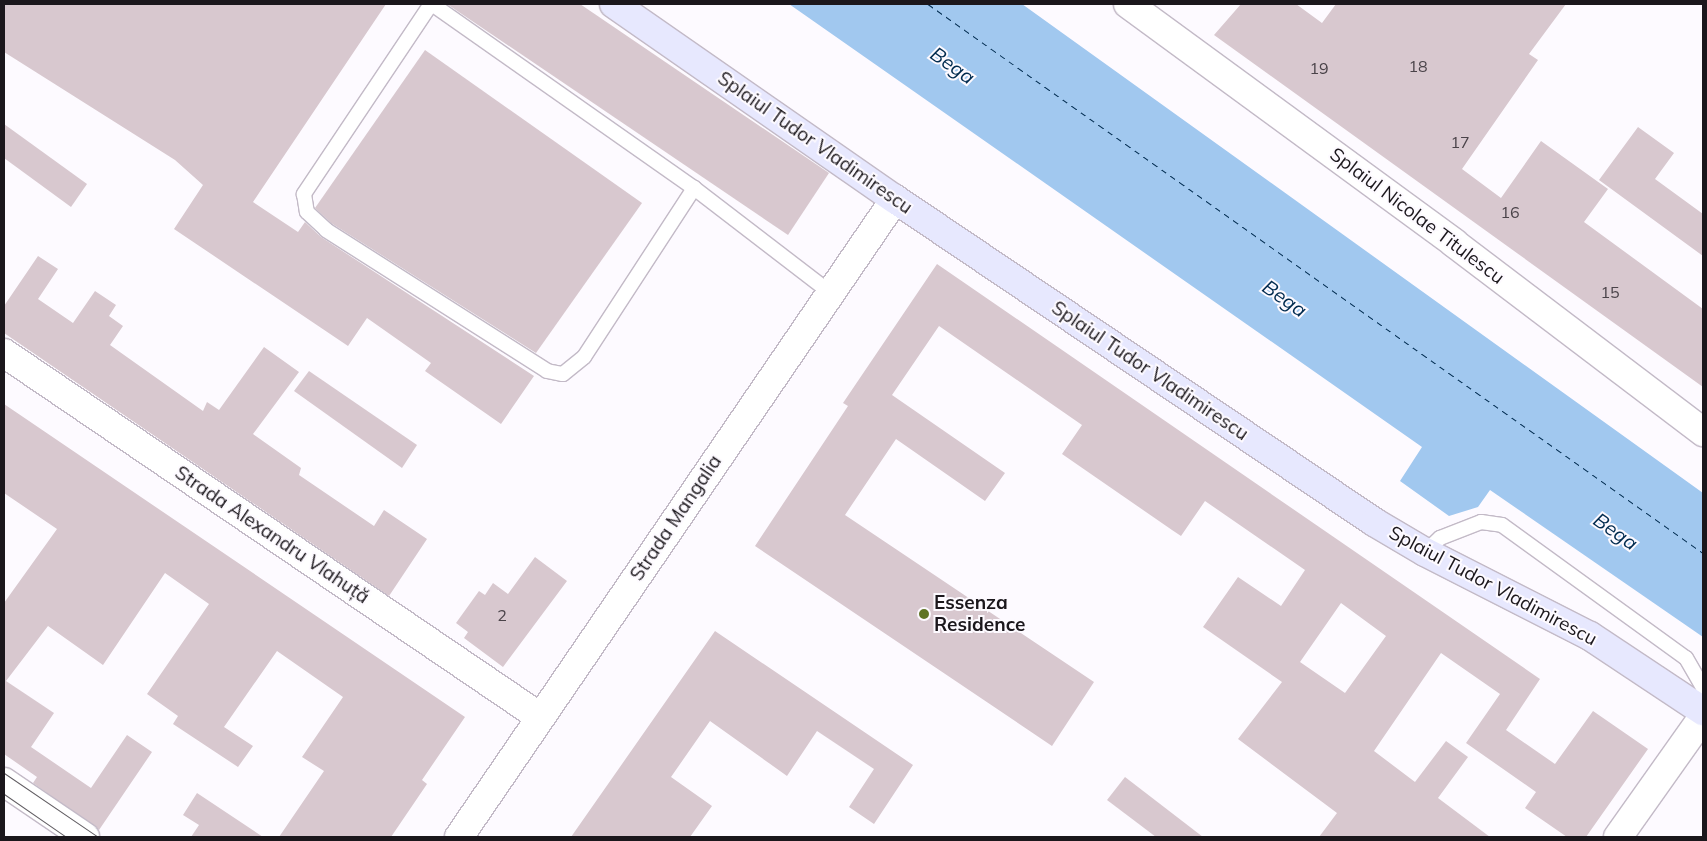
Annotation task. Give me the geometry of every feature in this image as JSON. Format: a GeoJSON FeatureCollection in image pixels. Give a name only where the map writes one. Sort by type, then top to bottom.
{"type":"FeatureCollection","features":[{"type":"Feature","properties":{"kind":"street","name":"Splaiul Tudor Vladimirescu"},"geometry":{"type":"LineString","coordinates":[[614,4],[895,199],[1425,552],[1590,636],[1703,711]]}},
{"type":"Feature","properties":{"kind":"street","name":"Splaiul Nicolae Titulescu"},"geometry":{"type":"LineString","coordinates":[[1128,4],[1454,243],[1703,432]]}},
{"type":"Feature","properties":{"kind":"street","name":"Strada Mangalia"},"geometry":{"type":"LineString","coordinates":[[459,837],[895,199]]}},
{"type":"Feature","properties":{"kind":"street","name":"Strada Alexandru Vlahuță"},"geometry":{"type":"LineString","coordinates":[[4,353],[540,717]]}},
{"type":"Feature","properties":{"kind":"street"},"geometry":{"type":"LineString","coordinates":[[1618,837],[1703,717]]}},
{"type":"Feature","properties":{"kind":"street"},"geometry":{"type":"LineString","coordinates":[[4,782],[85,837]]}},
{"type":"Feature","properties":{"kind":"lane"},"geometry":{"type":"LineString","coordinates":[[694,188],[584,357],[563,374],[547,371],[326,230],[306,212],[304,194],[432,4],[694,188],[830,293]]}},
{"type":"Feature","properties":{"kind":"lane"},"geometry":{"type":"LineString","coordinates":[[1425,552],[1440,538],[1481,522],[1502,525],[1686,658],[1703,687]]}},
{"type":"Feature","properties":{"kind":"water","name":"Bega"},"geometry":{"type":"Polygon","coordinates":[[[789,4],[1022,4],[1703,493],[1703,637],[1490,490],[1478,507],[1449,516],[1400,481],[1422,447],[789,4]]]}},
{"type":"Feature","properties":{"kind":"building"},"geometry":{"type":"Polygon","coordinates":[[[4,4],[386,4],[253,202],[298,232],[305,222],[321,237],[534,376],[501,424],[425,371],[431,363],[367,318],[348,346],[174,229],[203,185],[175,160],[4,52],[4,4]]]}},
{"type":"Feature","properties":{"kind":"building"},"geometry":{"type":"Polygon","coordinates":[[[447,4],[580,4],[829,173],[788,235],[447,4]]]}},
{"type":"Feature","properties":{"kind":"building"},"geometry":{"type":"Polygon","coordinates":[[[1241,4],[1296,4],[1322,23],[1336,4],[1566,4],[1529,54],[1538,60],[1462,169],[1501,198],[1541,141],[1608,189],[1584,222],[1703,309],[1703,387],[1214,35],[1241,4]]]}},
{"type":"Feature","properties":{"kind":"building"},"geometry":{"type":"Polygon","coordinates":[[[425,50],[642,203],[536,353],[331,223],[315,208],[425,50]]]}},
{"type":"Feature","properties":{"kind":"building"},"geometry":{"type":"Polygon","coordinates":[[[4,124],[87,184],[71,207],[4,158],[4,124]]]}},
{"type":"Feature","properties":{"kind":"building"},"geometry":{"type":"Polygon","coordinates":[[[1638,127],[1674,153],[1655,179],[1703,214],[1703,256],[1599,180],[1638,127]]]}},
{"type":"Feature","properties":{"kind":"building"},"geometry":{"type":"Polygon","coordinates":[[[38,256],[58,269],[38,299],[73,323],[95,291],[116,305],[109,316],[123,326],[110,345],[203,411],[207,402],[219,410],[264,347],[299,372],[253,434],[301,468],[299,475],[374,526],[384,510],[427,539],[389,596],[4,333],[4,306],[38,256]]]}},
{"type":"Feature","properties":{"kind":"building"},"geometry":{"type":"Polygon","coordinates":[[[937,264],[1540,679],[1506,730],[1555,764],[1593,711],[1648,749],[1586,837],[1567,837],[1525,808],[1536,792],[1466,743],[1500,694],[1441,653],[1374,751],[1415,782],[1446,741],[1468,757],[1438,798],[1490,837],[1319,837],[1337,813],[1238,739],[1282,682],[1203,627],[1238,577],[1281,606],[1305,570],[1205,501],[1181,536],[1062,454],[1082,425],[939,326],[892,395],[1005,473],[985,501],[896,439],[845,515],[1094,682],[1052,746],[755,546],[848,406],[843,403],[937,264]],[[1341,603],[1300,662],[1345,693],[1386,636],[1341,603]]]}},
{"type":"Feature","properties":{"kind":"building"},"geometry":{"type":"Polygon","coordinates":[[[309,371],[417,445],[402,468],[294,391],[309,371]]]}},
{"type":"Feature","properties":{"kind":"building"},"geometry":{"type":"Polygon","coordinates":[[[4,404],[465,717],[422,780],[427,784],[391,837],[279,837],[324,771],[302,757],[343,697],[277,651],[224,727],[253,746],[238,767],[173,724],[178,716],[147,694],[209,604],[165,573],[103,665],[48,626],[6,681],[54,713],[31,747],[91,788],[127,735],[152,752],[99,830],[33,783],[37,777],[4,754],[4,603],[57,529],[4,493],[4,404]]]}},
{"type":"Feature","properties":{"kind":"building"},"geometry":{"type":"Polygon","coordinates":[[[535,557],[567,581],[503,667],[464,638],[468,632],[456,623],[479,591],[485,595],[493,583],[508,594],[535,557]]]}},
{"type":"Feature","properties":{"kind":"building"},"geometry":{"type":"Polygon","coordinates":[[[715,631],[913,765],[874,824],[849,807],[874,769],[817,731],[787,776],[710,721],[671,777],[712,806],[690,837],[571,837],[715,631]]]}},
{"type":"Feature","properties":{"kind":"building"},"geometry":{"type":"Polygon","coordinates":[[[1125,777],[1203,837],[1156,837],[1107,800],[1125,777]]]}},
{"type":"Feature","properties":{"kind":"building"},"geometry":{"type":"Polygon","coordinates":[[[197,793],[263,837],[191,837],[199,825],[183,815],[197,793]]]}},
{"type":"Feature","properties":{"kind":"ferry route"},"geometry":{"type":"LineString","coordinates":[[928,4],[1703,553]]}},
{"type":"Feature","properties":{"kind":"tram line"},"geometry":{"type":"LineString","coordinates":[[4,773],[98,837]]}},
{"type":"Feature","properties":{"kind":"tram line"},"geometry":{"type":"LineString","coordinates":[[4,794],[66,837]]}},
{"type":"Feature","properties":{"kind":"place","name":"Essenza Residence"},"geometry":{"type":"Point","coordinates":[924,614]}}]}
